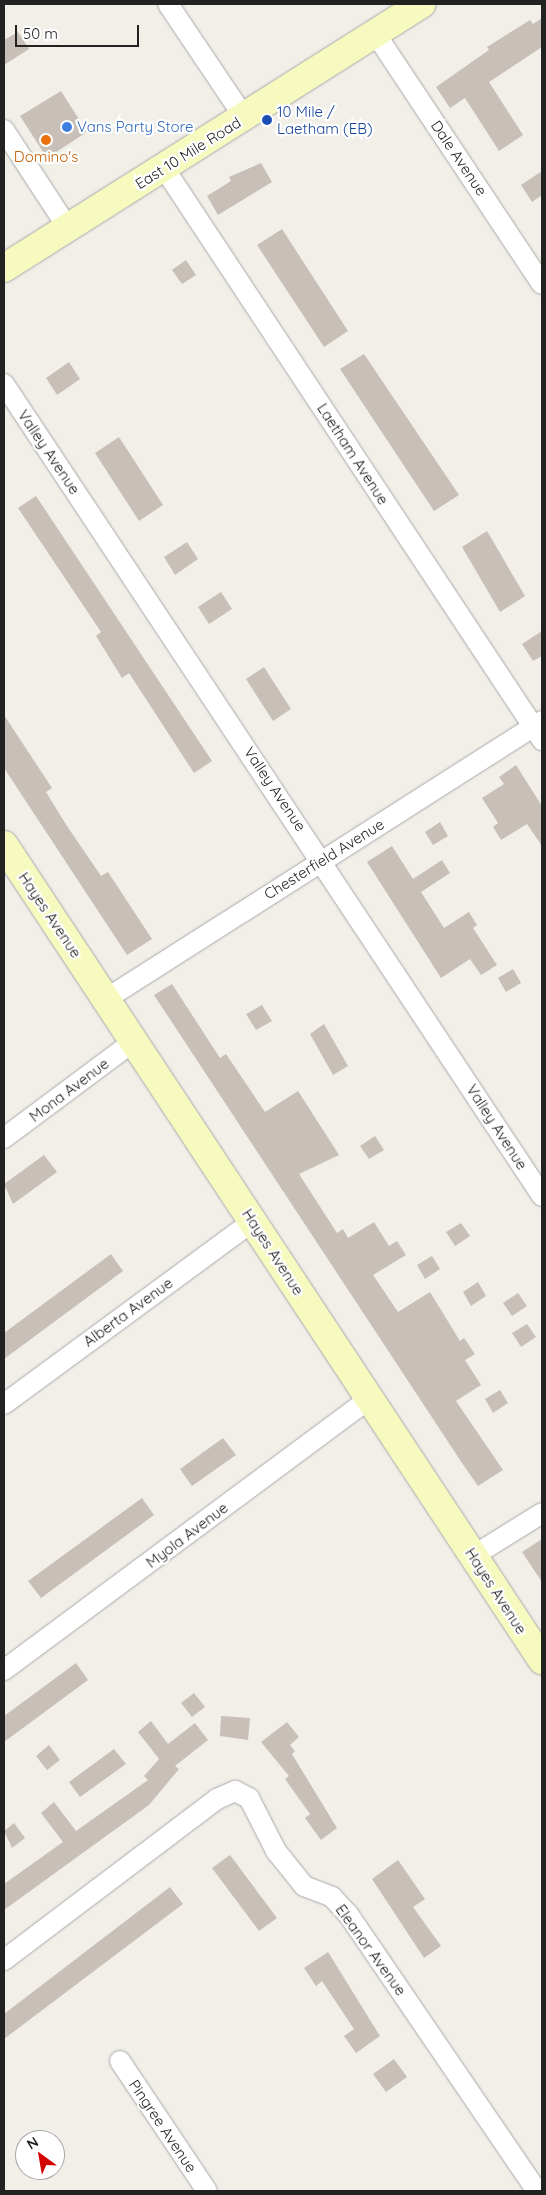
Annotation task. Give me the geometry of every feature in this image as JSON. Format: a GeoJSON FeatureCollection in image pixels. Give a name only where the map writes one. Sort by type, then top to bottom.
{"type":"FeatureCollection","features":[{"type":"Feature","properties":{"kind":"street"},"geometry":{"type":"LineString","coordinates":[[168,4],[244,117]]}},
{"type":"Feature","properties":{"kind":"street","name":"East 10 Mile Road"},"geometry":{"type":"LineString","coordinates":[[4,268],[164,168],[417,5]]}},
{"type":"Feature","properties":{"kind":"street","name":"Dale Avenue"},"geometry":{"type":"LineString","coordinates":[[375,33],[542,284]]}},
{"type":"Feature","properties":{"kind":"street"},"geometry":{"type":"LineString","coordinates":[[4,130],[68,228]]}},
{"type":"Feature","properties":{"kind":"street","name":"Laetham Avenue"},"geometry":{"type":"LineString","coordinates":[[164,168],[539,729]]}},
{"type":"Feature","properties":{"kind":"street","name":"Valley Avenue"},"geometry":{"type":"LineString","coordinates":[[4,384],[322,860],[542,1196]]}},
{"type":"Feature","properties":{"kind":"street","name":"Chesterfield Avenue"},"geometry":{"type":"LineString","coordinates":[[106,1000],[322,860],[539,729]]}},
{"type":"Feature","properties":{"kind":"street","name":"Hayes Avenue"},"geometry":{"type":"LineString","coordinates":[[8,861],[134,1041],[542,1660]]}},
{"type":"Feature","properties":{"kind":"street","name":"Mona Avenue"},"geometry":{"type":"LineString","coordinates":[[4,1138],[134,1041]]}},
{"type":"Feature","properties":{"kind":"street","name":"Alberta Avenue"},"geometry":{"type":"LineString","coordinates":[[4,1404],[252,1221]]}},
{"type":"Feature","properties":{"kind":"street","name":"Myola Avenue"},"geometry":{"type":"LineString","coordinates":[[4,1670],[369,1399]]}},
{"type":"Feature","properties":{"kind":"street"},"geometry":{"type":"LineString","coordinates":[[474,1556],[542,1514]]}},
{"type":"Feature","properties":{"kind":"street","name":"Eleanor Avenue"},"geometry":{"type":"LineString","coordinates":[[4,1960],[216,1799],[235,1791],[249,1798],[276,1851],[304,1886],[332,1897],[348,1914],[537,2191]]}},
{"type":"Feature","properties":{"kind":"street","name":"Pingree Avenue"},"geometry":{"type":"LineString","coordinates":[[120,2061],[207,2191]]}},
{"type":"Feature","properties":{"kind":"building"},"geometry":{"type":"Polygon","coordinates":[[[542,18],[542,47],[489,82],[523,135],[499,151],[465,98],[450,108],[436,87],[489,50],[487,47],[530,20],[533,24],[542,18]]]}},
{"type":"Feature","properties":{"kind":"building"},"geometry":{"type":"Polygon","coordinates":[[[18,32],[29,49],[4,65],[4,40],[18,32]]]}},
{"type":"Feature","properties":{"kind":"building"},"geometry":{"type":"Polygon","coordinates":[[[61,91],[87,132],[47,158],[20,116],[61,91]]]}},
{"type":"Feature","properties":{"kind":"building"},"geometry":{"type":"Polygon","coordinates":[[[261,163],[272,182],[218,215],[207,196],[231,181],[229,177],[261,163]]]}},
{"type":"Feature","properties":{"kind":"building"},"geometry":{"type":"Polygon","coordinates":[[[542,171],[542,195],[532,202],[521,185],[542,171]]]}},
{"type":"Feature","properties":{"kind":"building"},"geometry":{"type":"Polygon","coordinates":[[[282,229],[348,331],[324,347],[257,245],[282,229]]]}},
{"type":"Feature","properties":{"kind":"building"},"geometry":{"type":"Polygon","coordinates":[[[186,260],[196,275],[182,284],[172,270],[186,260]]]}},
{"type":"Feature","properties":{"kind":"building"},"geometry":{"type":"Polygon","coordinates":[[[364,354],[459,495],[434,511],[340,369],[364,354]]]}},
{"type":"Feature","properties":{"kind":"building"},"geometry":{"type":"Polygon","coordinates":[[[69,362],[80,379],[57,395],[46,378],[69,362]]]}},
{"type":"Feature","properties":{"kind":"building"},"geometry":{"type":"Polygon","coordinates":[[[119,437],[163,505],[139,521],[95,453],[119,437]]]}},
{"type":"Feature","properties":{"kind":"building"},"geometry":{"type":"Polygon","coordinates":[[[36,496],[212,761],[194,773],[129,673],[122,678],[96,636],[101,632],[18,508],[36,496]]]}},
{"type":"Feature","properties":{"kind":"building"},"geometry":{"type":"Polygon","coordinates":[[[487,531],[525,596],[500,612],[462,547],[487,531]]]}},
{"type":"Feature","properties":{"kind":"building"},"geometry":{"type":"Polygon","coordinates":[[[187,542],[198,559],[175,575],[164,557],[187,542]]]}},
{"type":"Feature","properties":{"kind":"building"},"geometry":{"type":"Polygon","coordinates":[[[221,592],[232,609],[209,624],[198,607],[221,592]]]}},
{"type":"Feature","properties":{"kind":"building"},"geometry":{"type":"Polygon","coordinates":[[[542,631],[542,656],[533,661],[522,644],[542,631]]]}},
{"type":"Feature","properties":{"kind":"building"},"geometry":{"type":"Polygon","coordinates":[[[264,667],[291,709],[273,721],[246,679],[264,667]]]}},
{"type":"Feature","properties":{"kind":"building"},"geometry":{"type":"Polygon","coordinates":[[[4,715],[52,788],[46,792],[67,826],[101,876],[108,872],[152,939],[127,955],[4,768],[4,715]]]}},
{"type":"Feature","properties":{"kind":"building"},"geometry":{"type":"Polygon","coordinates":[[[516,765],[542,806],[542,846],[527,824],[501,840],[493,827],[498,823],[482,798],[504,784],[499,777],[516,765]]]}},
{"type":"Feature","properties":{"kind":"building"},"geometry":{"type":"Polygon","coordinates":[[[440,822],[448,836],[433,845],[425,832],[440,822]]]}},
{"type":"Feature","properties":{"kind":"building"},"geometry":{"type":"Polygon","coordinates":[[[392,846],[413,879],[442,860],[450,873],[421,892],[444,928],[469,912],[477,925],[473,928],[497,965],[481,975],[470,959],[441,978],[367,862],[392,846]]]}},
{"type":"Feature","properties":{"kind":"building"},"geometry":{"type":"Polygon","coordinates":[[[513,969],[521,983],[506,992],[498,978],[513,969]]]}},
{"type":"Feature","properties":{"kind":"building"},"geometry":{"type":"Polygon","coordinates":[[[172,984],[220,1058],[226,1054],[265,1112],[298,1091],[339,1155],[299,1174],[337,1233],[343,1229],[348,1238],[374,1222],[389,1246],[397,1241],[406,1255],[373,1275],[398,1312],[430,1292],[460,1341],[464,1338],[475,1354],[465,1360],[481,1385],[456,1401],[503,1470],[478,1486],[462,1463],[154,995],[172,984]]]}},
{"type":"Feature","properties":{"kind":"building"},"geometry":{"type":"Polygon","coordinates":[[[262,1005],[272,1021],[256,1030],[246,1014],[262,1005]]]}},
{"type":"Feature","properties":{"kind":"building"},"geometry":{"type":"Polygon","coordinates":[[[324,1024],[348,1066],[333,1075],[310,1034],[324,1024]]]}},
{"type":"Feature","properties":{"kind":"building"},"geometry":{"type":"Polygon","coordinates":[[[375,1136],[384,1150],[369,1159],[360,1146],[375,1136]]]}},
{"type":"Feature","properties":{"kind":"building"},"geometry":{"type":"Polygon","coordinates":[[[44,1155],[57,1172],[13,1204],[4,1184],[44,1155]]]}},
{"type":"Feature","properties":{"kind":"building"},"geometry":{"type":"Polygon","coordinates":[[[461,1223],[470,1236],[455,1246],[446,1232],[461,1223]]]}},
{"type":"Feature","properties":{"kind":"building"},"geometry":{"type":"Polygon","coordinates":[[[111,1254],[123,1271],[4,1359],[4,1333],[111,1254]]]}},
{"type":"Feature","properties":{"kind":"building"},"geometry":{"type":"Polygon","coordinates":[[[432,1256],[440,1269],[425,1279],[417,1265],[432,1256]]]}},
{"type":"Feature","properties":{"kind":"building"},"geometry":{"type":"Polygon","coordinates":[[[478,1282],[486,1296],[471,1306],[463,1292],[478,1282]]]}},
{"type":"Feature","properties":{"kind":"building"},"geometry":{"type":"Polygon","coordinates":[[[518,1293],[527,1306],[512,1316],[503,1303],[518,1293]]]}},
{"type":"Feature","properties":{"kind":"building"},"geometry":{"type":"Polygon","coordinates":[[[527,1324],[536,1337],[521,1347],[512,1333],[527,1324]]]}},
{"type":"Feature","properties":{"kind":"building"},"geometry":{"type":"Polygon","coordinates":[[[500,1390],[508,1403],[493,1413],[485,1399],[500,1390]]]}},
{"type":"Feature","properties":{"kind":"building"},"geometry":{"type":"Polygon","coordinates":[[[223,1438],[236,1455],[192,1486],[180,1469],[223,1438]]]}},
{"type":"Feature","properties":{"kind":"building"},"geometry":{"type":"Polygon","coordinates":[[[142,1498],[154,1515],[41,1598],[28,1581],[142,1498]]]}},
{"type":"Feature","properties":{"kind":"building"},"geometry":{"type":"Polygon","coordinates":[[[542,1539],[542,1582],[522,1552],[542,1539]]]}},
{"type":"Feature","properties":{"kind":"building"},"geometry":{"type":"Polygon","coordinates":[[[76,1663],[88,1680],[4,1742],[4,1716],[76,1663]]]}},
{"type":"Feature","properties":{"kind":"building"},"geometry":{"type":"Polygon","coordinates":[[[194,1693],[205,1707],[192,1717],[181,1703],[194,1693]]]}},
{"type":"Feature","properties":{"kind":"building"},"geometry":{"type":"Polygon","coordinates":[[[221,1716],[250,1718],[248,1740],[220,1736],[221,1716]]]}},
{"type":"Feature","properties":{"kind":"building"},"geometry":{"type":"Polygon","coordinates":[[[151,1721],[168,1744],[195,1723],[208,1740],[175,1766],[179,1769],[149,1805],[4,1910],[4,1884],[63,1842],[41,1813],[54,1802],[76,1831],[148,1780],[144,1776],[159,1759],[138,1732],[151,1721]]]}},
{"type":"Feature","properties":{"kind":"building"},"geometry":{"type":"Polygon","coordinates":[[[287,1722],[299,1737],[290,1745],[295,1751],[292,1754],[337,1828],[321,1840],[305,1818],[310,1814],[285,1779],[289,1776],[261,1742],[287,1722]]]}},
{"type":"Feature","properties":{"kind":"building"},"geometry":{"type":"Polygon","coordinates":[[[49,1745],[60,1760],[47,1770],[36,1756],[49,1745]]]}},
{"type":"Feature","properties":{"kind":"building"},"geometry":{"type":"Polygon","coordinates":[[[114,1749],[126,1764],[80,1797],[69,1782],[114,1749]]]}},
{"type":"Feature","properties":{"kind":"building"},"geometry":{"type":"Polygon","coordinates":[[[14,1823],[25,1838],[12,1848],[4,1831],[14,1823]]]}},
{"type":"Feature","properties":{"kind":"building"},"geometry":{"type":"Polygon","coordinates":[[[230,1855],[277,1918],[259,1931],[212,1868],[230,1855]]]}},
{"type":"Feature","properties":{"kind":"building"},"geometry":{"type":"Polygon","coordinates":[[[398,1860],[425,1899],[413,1907],[441,1946],[424,1958],[372,1879],[398,1860]]]}},
{"type":"Feature","properties":{"kind":"building"},"geometry":{"type":"Polygon","coordinates":[[[170,1887],[183,1904],[4,2039],[4,2014],[170,1887]]]}},
{"type":"Feature","properties":{"kind":"building"},"geometry":{"type":"Polygon","coordinates":[[[328,1952],[380,2036],[356,2053],[344,2036],[354,2029],[322,1981],[316,1986],[304,1968],[328,1952]]]}},
{"type":"Feature","properties":{"kind":"building"},"geometry":{"type":"Polygon","coordinates":[[[394,2059],[407,2077],[386,2092],[373,2074],[394,2059]]]}},
{"type":"Feature","properties":{"kind":"place","name":"10 Mile / Laetham (EB)"},"geometry":{"type":"Point","coordinates":[267,120]}},
{"type":"Feature","properties":{"kind":"place","name":"Vans Party Store"},"geometry":{"type":"Point","coordinates":[67,127]}},
{"type":"Feature","properties":{"kind":"place","name":"Domino's"},"geometry":{"type":"Point","coordinates":[46,140]}}]}
